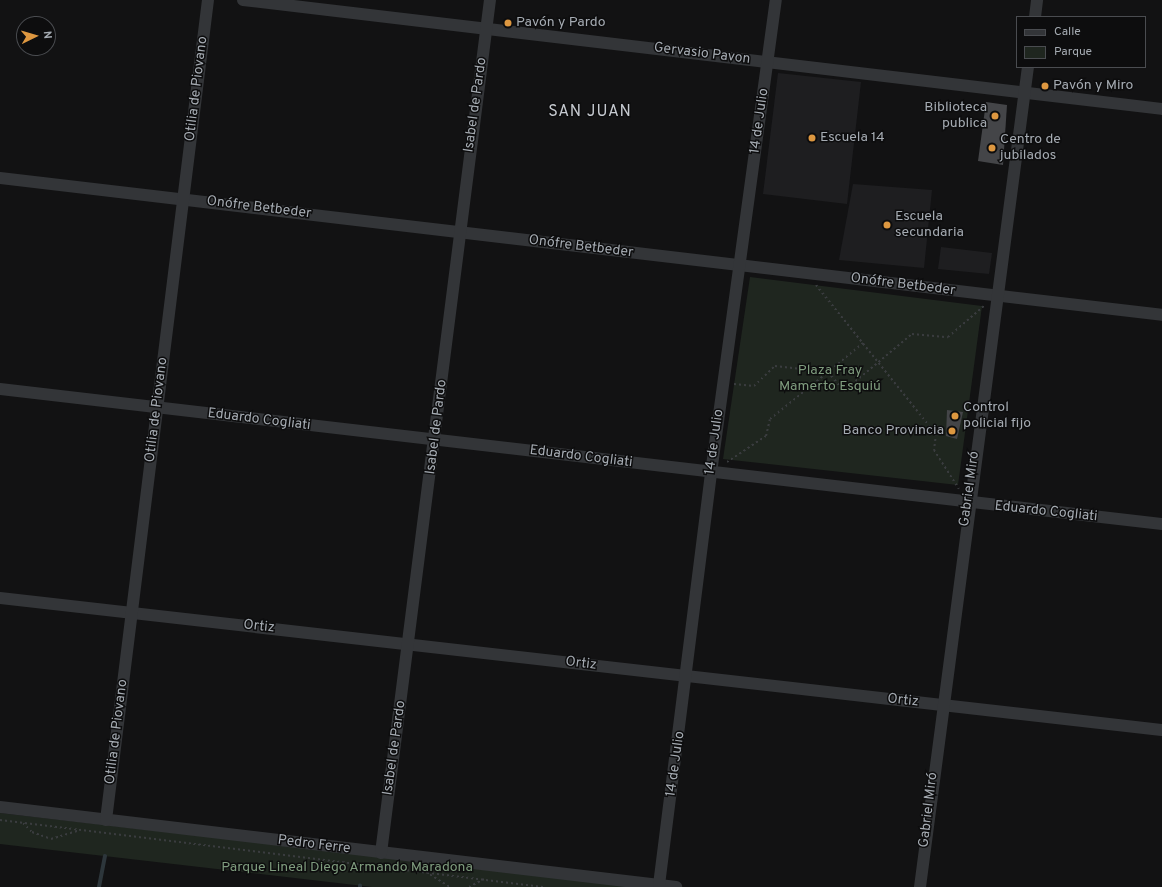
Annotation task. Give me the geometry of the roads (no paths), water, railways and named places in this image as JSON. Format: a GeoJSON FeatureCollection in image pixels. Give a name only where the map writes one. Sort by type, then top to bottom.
{"type":"FeatureCollection","features":[{"type":"Feature","properties":{"kind":"street","name":"Otilia de Piovano"},"geometry":{"type":"LineString","coordinates":[[106,820],[208,0]]}},
{"type":"Feature","properties":{"kind":"street","name":"Gervasio Pavon"},"geometry":{"type":"LineString","coordinates":[[243,0],[487,27],[1162,109]]}},
{"type":"Feature","properties":{"kind":"street","name":"Isabel de Pardo"},"geometry":{"type":"LineString","coordinates":[[381,853],[410,644],[436,440],[459,233],[490,0]]}},
{"type":"Feature","properties":{"kind":"street","name":"14 de Julio"},"geometry":{"type":"LineString","coordinates":[[659,885],[687,677],[711,473],[776,0]]}},
{"type":"Feature","properties":{"kind":"street"},"geometry":{"type":"LineString","coordinates":[[1034,16],[1037,0]]}},
{"type":"Feature","properties":{"kind":"street","name":"Gabriel Miró"},"geometry":{"type":"LineString","coordinates":[[920,887],[968,504],[1028,68]]}},
{"type":"Feature","properties":{"kind":"street","name":"Onófre Betbeder"},"geometry":{"type":"LineString","coordinates":[[0,178],[1162,315]]}},
{"type":"Feature","properties":{"kind":"street","name":"Eduardo Cogliati"},"geometry":{"type":"LineString","coordinates":[[0,389],[968,504],[1162,524]]}},
{"type":"Feature","properties":{"kind":"street","name":"Ortiz"},"geometry":{"type":"LineString","coordinates":[[0,598],[1162,730]]}},
{"type":"Feature","properties":{"kind":"street","name":"Pedro Ferre"},"geometry":{"type":"LineString","coordinates":[[0,807],[676,887]]}},
{"type":"Feature","properties":{"kind":"waterway"},"geometry":{"type":"LineString","coordinates":[[99,887],[105,857]]}},
{"type":"Feature","properties":{"kind":"place","name":"Pavón y Pardo"},"geometry":{"type":"Point","coordinates":[508,23]}},
{"type":"Feature","properties":{"kind":"place","name":"Pavón y Miro"},"geometry":{"type":"Point","coordinates":[1045,86]}},
{"type":"Feature","properties":{"kind":"place","name":"Biblioteca publica"},"geometry":{"type":"Point","coordinates":[995,116]}},
{"type":"Feature","properties":{"kind":"place","name":"Escuela 14"},"geometry":{"type":"Point","coordinates":[812,138]}},
{"type":"Feature","properties":{"kind":"place","name":"Centro de jubilados"},"geometry":{"type":"Point","coordinates":[992,148]}},
{"type":"Feature","properties":{"kind":"place","name":"Escuela secundaria"},"geometry":{"type":"Point","coordinates":[887,225]}},
{"type":"Feature","properties":{"kind":"place","name":"Control policial fijo"},"geometry":{"type":"Point","coordinates":[955,416]}},
{"type":"Feature","properties":{"kind":"place","name":"Banco Provincia"},"geometry":{"type":"Point","coordinates":[952,431]}},
{"type":"Feature","properties":{"kind":"district","name":"SAN JUAN"},"geometry":{"type":"Point","coordinates":[590,112]}},
{"type":"Feature","properties":{"kind":"park label","name":"Plaza Fray Mamerto Esquiú"},"geometry":{"type":"Point","coordinates":[830,380]}},
{"type":"Feature","properties":{"kind":"park label","name":"Parque Lineal Diego Armando Maradona"},"geometry":{"type":"Point","coordinates":[347,868]}}]}
